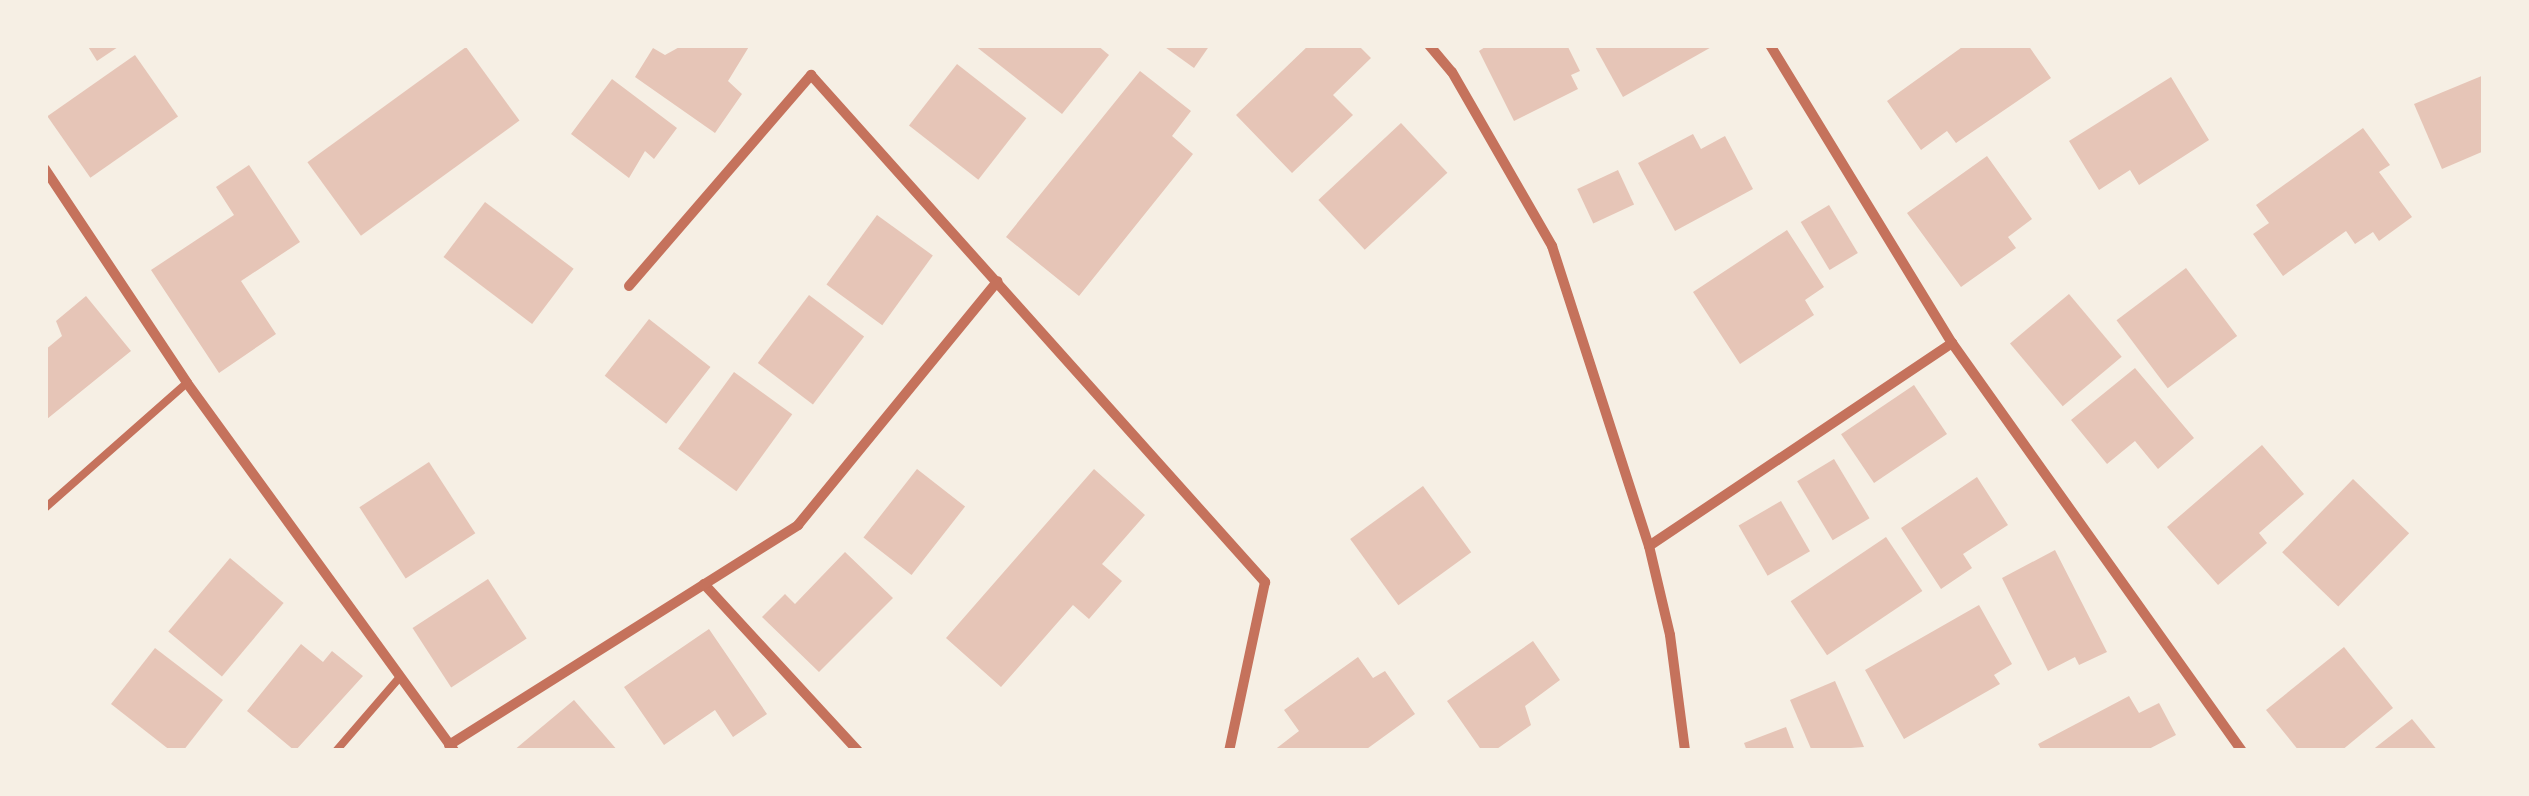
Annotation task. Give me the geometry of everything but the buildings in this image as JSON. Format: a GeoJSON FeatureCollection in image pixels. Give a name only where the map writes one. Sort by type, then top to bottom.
{"type":"FeatureCollection","features":[{"type":"Feature","properties":{"kind":"street"},"geometry":{"type":"LineString","coordinates":[[1429,45],[1452,72],[1552,246],[1649,546],[1670,635],[1685,751]]}},
{"type":"Feature","properties":{"kind":"street"},"geometry":{"type":"LineString","coordinates":[[1770,45],[1952,343],[2242,751]]}},
{"type":"Feature","properties":{"kind":"street"},"geometry":{"type":"LineString","coordinates":[[628,286],[812,76],[1265,582],[1229,751]]}},
{"type":"Feature","properties":{"kind":"street"},"geometry":{"type":"LineString","coordinates":[[45,169],[187,383],[451,748],[798,525],[998,281]]}},
{"type":"Feature","properties":{"kind":"street"},"geometry":{"type":"LineString","coordinates":[[1649,546],[1952,343]]}},
{"type":"Feature","properties":{"kind":"street"},"geometry":{"type":"LineString","coordinates":[[704,584],[858,751]]}},
{"type":"Feature","properties":{"kind":"lane"},"geometry":{"type":"LineString","coordinates":[[45,508],[187,383]]}},
{"type":"Feature","properties":{"kind":"lane"},"geometry":{"type":"LineString","coordinates":[[336,751],[399,678]]}}]}
